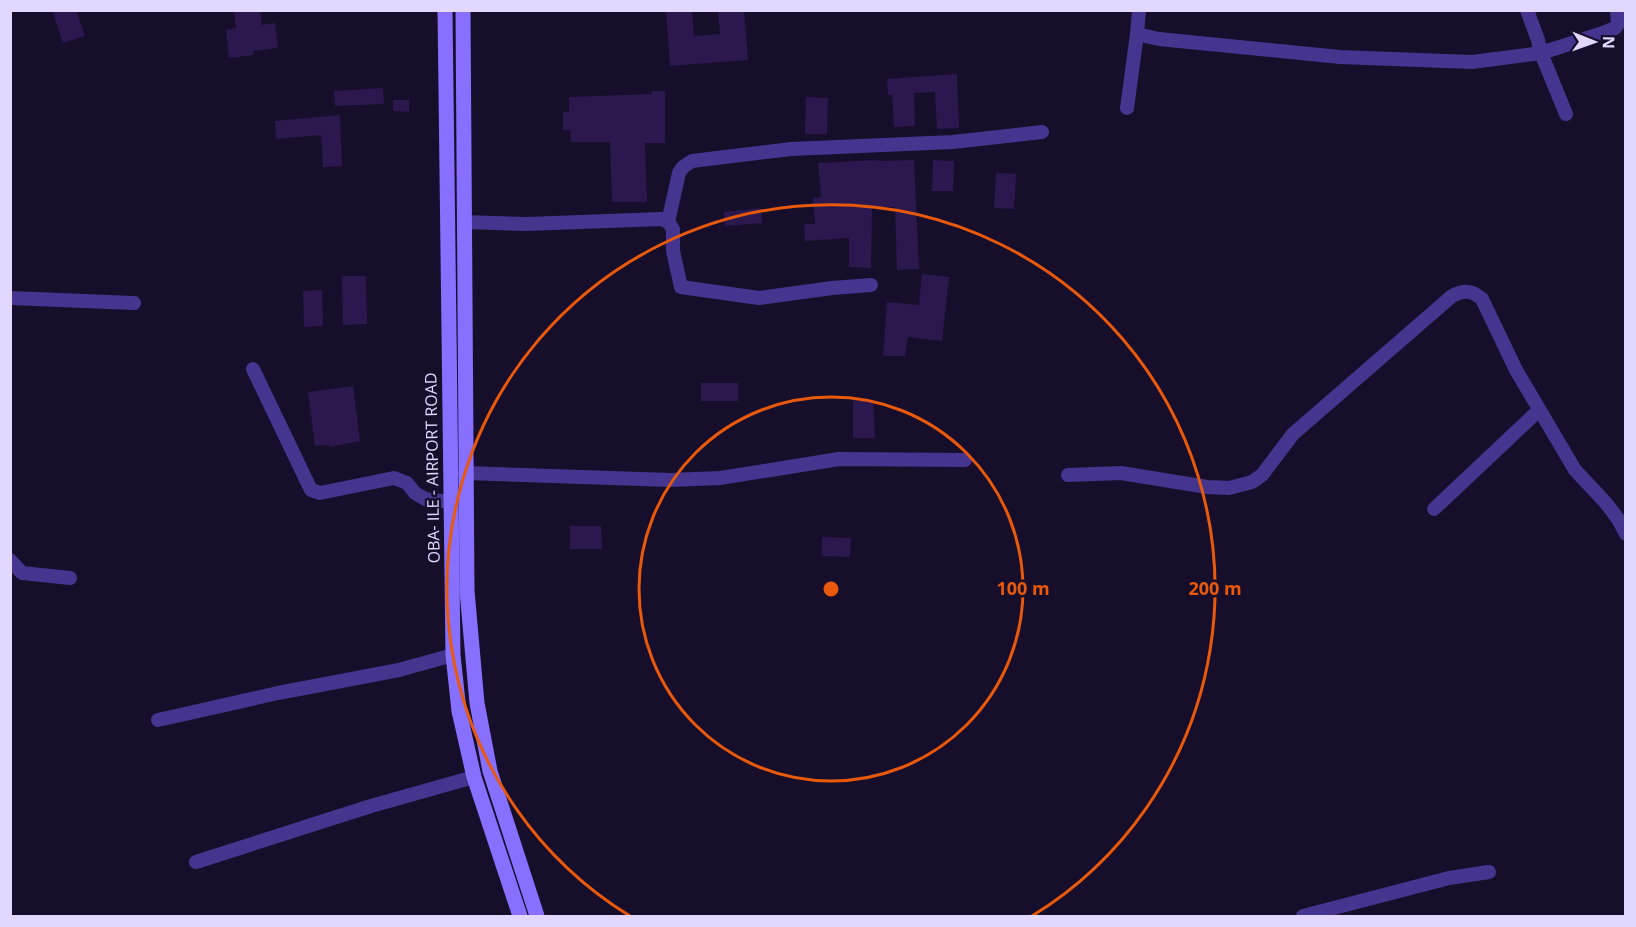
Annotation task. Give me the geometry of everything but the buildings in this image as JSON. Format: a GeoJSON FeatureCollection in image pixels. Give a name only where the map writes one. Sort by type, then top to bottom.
{"type":"FeatureCollection","features":[{"type":"Feature","properties":{"kind":"main road"},"geometry":{"type":"LineString","coordinates":[[445,16],[463,15]]}},
{"type":"Feature","properties":{"kind":"main road","name":"OBA- ILE - AIRPORT ROAD"},"geometry":{"type":"LineString","coordinates":[[463,15],[467,591],[477,703],[490,771],[537,916]]}},
{"type":"Feature","properties":{"kind":"main road","name":"OBA- ILE - AIRPORT ROAD"},"geometry":{"type":"LineString","coordinates":[[445,16],[453,655],[459,711],[474,777],[520,916]]}},
{"type":"Feature","properties":{"kind":"street"},"geometry":{"type":"LineString","coordinates":[[1127,108],[1139,10]]}},
{"type":"Feature","properties":{"kind":"street"},"geometry":{"type":"LineString","coordinates":[[1527,10],[1541,53],[1566,114]]}},
{"type":"Feature","properties":{"kind":"street"},"geometry":{"type":"LineString","coordinates":[[1137,34],[1175,41],[1372,59],[1472,62],[1541,53],[1615,28],[1618,24],[1617,10]]}},
{"type":"Feature","properties":{"kind":"street"},"geometry":{"type":"LineString","coordinates":[[668,222],[679,173],[683,166],[692,161],[791,149],[953,142],[1042,132]]}},
{"type":"Feature","properties":{"kind":"street"},"geometry":{"type":"LineString","coordinates":[[464,222],[526,224],[663,219],[673,229],[673,251],[681,287],[759,298],[871,285]]}},
{"type":"Feature","properties":{"kind":"street"},"geometry":{"type":"LineString","coordinates":[[1068,475],[1121,473],[1208,487],[1229,488],[1251,482],[1262,475],[1299,429],[1343,390],[1452,296],[1468,291],[1482,299],[1516,370],[1575,470],[1606,503],[1626,534]]}},
{"type":"Feature","properties":{"kind":"street"},"geometry":{"type":"LineString","coordinates":[[10,298],[135,303]]}},
{"type":"Feature","properties":{"kind":"street"},"geometry":{"type":"LineString","coordinates":[[253,369],[311,490],[320,493],[394,478],[407,483],[424,499],[450,502]]}},
{"type":"Feature","properties":{"kind":"street"},"geometry":{"type":"LineString","coordinates":[[1434,509],[1539,410]]}},
{"type":"Feature","properties":{"kind":"street"},"geometry":{"type":"LineString","coordinates":[[465,473],[670,480],[720,478],[839,459],[965,460]]}},
{"type":"Feature","properties":{"kind":"street"},"geometry":{"type":"LineString","coordinates":[[10,560],[21,573],[70,578]]}},
{"type":"Feature","properties":{"kind":"street"},"geometry":{"type":"LineString","coordinates":[[158,720],[278,693],[399,670],[453,655]]}},
{"type":"Feature","properties":{"kind":"street"},"geometry":{"type":"LineString","coordinates":[[196,862],[371,806],[474,777]]}},
{"type":"Feature","properties":{"kind":"street"},"geometry":{"type":"LineString","coordinates":[[1303,916],[1449,878],[1489,872]]}}]}
